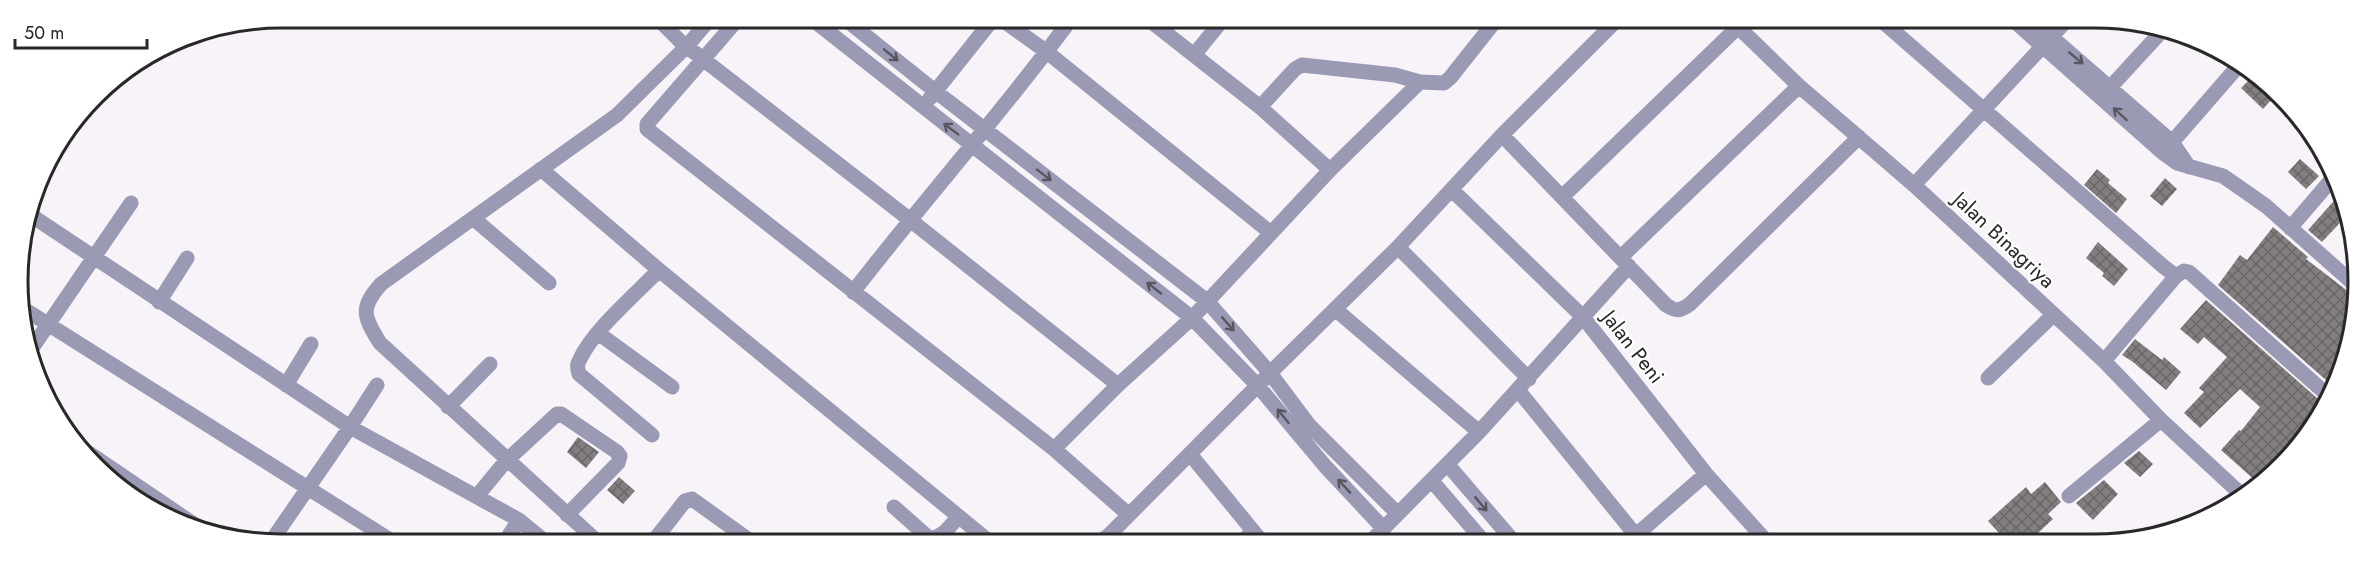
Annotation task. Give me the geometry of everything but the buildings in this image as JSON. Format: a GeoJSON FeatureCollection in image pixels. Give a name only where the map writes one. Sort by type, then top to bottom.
{"type":"FeatureCollection","features":[{"type":"Feature","properties":{"kind":"street"},"geometry":{"type":"LineString","coordinates":[[667,28],[1118,385]]}},
{"type":"Feature","properties":{"kind":"street"},"geometry":{"type":"LineString","coordinates":[[589,534],[503,464],[448,407],[380,343],[370,327],[366,311],[368,299],[381,284],[617,115],[701,28]]}},
{"type":"Feature","properties":{"kind":"street"},"geometry":{"type":"LineString","coordinates":[[730,28],[647,124],[647,129],[1054,449],[1129,515]]}},
{"type":"Feature","properties":{"kind":"street"},"geometry":{"type":"LineString","coordinates":[[823,28],[1192,318],[1304,431],[1398,514]]}},
{"type":"Feature","properties":{"kind":"street"},"geometry":{"type":"LineString","coordinates":[[856,28],[1207,301],[1270,373],[1304,431],[1384,529]]}},
{"type":"Feature","properties":{"kind":"street"},"geometry":{"type":"LineString","coordinates":[[923,108],[986,28]]}},
{"type":"Feature","properties":{"kind":"street"},"geometry":{"type":"LineString","coordinates":[[1014,28],[1047,52],[1271,233]]}},
{"type":"Feature","properties":{"kind":"street"},"geometry":{"type":"LineString","coordinates":[[853,292],[909,219],[986,130],[1064,28]]}},
{"type":"Feature","properties":{"kind":"street"},"geometry":{"type":"LineString","coordinates":[[1160,28],[1260,107],[1330,170]]}},
{"type":"Feature","properties":{"kind":"street"},"geometry":{"type":"LineString","coordinates":[[1194,55],[1216,28]]}},
{"type":"Feature","properties":{"kind":"street"},"geometry":{"type":"LineString","coordinates":[[1260,107],[1295,69],[1302,65],[1395,75],[1420,82],[1444,83],[1489,28]]}},
{"type":"Feature","properties":{"kind":"street"},"geometry":{"type":"LineString","coordinates":[[1110,534],[1398,247],[1502,135],[1609,28]]}},
{"type":"Feature","properties":{"kind":"street"},"geometry":{"type":"LineString","coordinates":[[1562,197],[1730,28]]}},
{"type":"Feature","properties":{"kind":"street","name":"Jalan Binagriya"},"geometry":{"type":"LineString","coordinates":[[1740,28],[1798,86],[1914,185],[2104,361],[2161,420],[2237,491]]}},
{"type":"Feature","properties":{"kind":"street"},"geometry":{"type":"LineString","coordinates":[[1890,28],[2176,276]]}},
{"type":"Feature","properties":{"kind":"street"},"geometry":{"type":"LineString","coordinates":[[2025,28],[2047,42],[2189,167],[2223,176],[2266,206],[2348,279]]}},
{"type":"Feature","properties":{"kind":"street"},"geometry":{"type":"LineString","coordinates":[[2037,28],[2047,42]]}},
{"type":"Feature","properties":{"kind":"street"},"geometry":{"type":"LineString","coordinates":[[1914,185],[2060,28]]}},
{"type":"Feature","properties":{"kind":"street"},"geometry":{"type":"LineString","coordinates":[[2106,93],[2157,36]]}},
{"type":"Feature","properties":{"kind":"street"},"geometry":{"type":"LineString","coordinates":[[2168,147],[2235,70]]}},
{"type":"Feature","properties":{"kind":"street"},"geometry":{"type":"LineString","coordinates":[[1054,449],[1118,385],[1192,318],[1330,170],[1420,82]]}},
{"type":"Feature","properties":{"kind":"street"},"geometry":{"type":"LineString","coordinates":[[1379,534],[1524,385],[1583,317],[1625,262],[1798,86]]}},
{"type":"Feature","properties":{"kind":"street"},"geometry":{"type":"LineString","coordinates":[[1502,135],[1666,305],[1675,311],[1681,310],[1859,137]]}},
{"type":"Feature","properties":{"kind":"street"},"geometry":{"type":"LineString","coordinates":[[541,169],[659,270],[980,534]]}},
{"type":"Feature","properties":{"kind":"street"},"geometry":{"type":"LineString","coordinates":[[2290,228],[2328,183]]}},
{"type":"Feature","properties":{"kind":"street","name":"Jalan Peni"},"geometry":{"type":"LineString","coordinates":[[1452,190],[1583,317],[1706,474],[1760,534]]}},
{"type":"Feature","properties":{"kind":"street"},"geometry":{"type":"LineString","coordinates":[[36,342],[131,202]]}},
{"type":"Feature","properties":{"kind":"street"},"geometry":{"type":"LineString","coordinates":[[473,218],[549,284]]}},
{"type":"Feature","properties":{"kind":"street"},"geometry":{"type":"LineString","coordinates":[[36,219],[350,427],[519,520],[536,534]]}},
{"type":"Feature","properties":{"kind":"street"},"geometry":{"type":"LineString","coordinates":[[1398,247],[1524,385],[1631,534]]}},
{"type":"Feature","properties":{"kind":"street"},"geometry":{"type":"LineString","coordinates":[[159,302],[187,258]]}},
{"type":"Feature","properties":{"kind":"street"},"geometry":{"type":"LineString","coordinates":[[652,435],[579,374],[578,363],[598,333],[659,270]]}},
{"type":"Feature","properties":{"kind":"street"},"geometry":{"type":"LineString","coordinates":[[2104,361],[2176,276],[2184,271],[2189,272],[2323,392]]}},
{"type":"Feature","properties":{"kind":"street"},"geometry":{"type":"LineString","coordinates":[[1335,309],[1479,432]]}},
{"type":"Feature","properties":{"kind":"street"},"geometry":{"type":"LineString","coordinates":[[31,313],[381,534]]}},
{"type":"Feature","properties":{"kind":"street"},"geometry":{"type":"LineString","coordinates":[[1988,378],[2053,315]]}},
{"type":"Feature","properties":{"kind":"street"},"geometry":{"type":"LineString","coordinates":[[598,333],[672,387]]}},
{"type":"Feature","properties":{"kind":"street"},"geometry":{"type":"LineString","coordinates":[[286,385],[311,344]]}},
{"type":"Feature","properties":{"kind":"street"},"geometry":{"type":"LineString","coordinates":[[448,407],[490,364]]}},
{"type":"Feature","properties":{"kind":"street"},"geometry":{"type":"LineString","coordinates":[[276,534],[350,427],[376,385]]}},
{"type":"Feature","properties":{"kind":"street"},"geometry":{"type":"LineString","coordinates":[[477,496],[503,464],[557,414],[561,414],[620,456],[618,462],[567,515]]}},
{"type":"Feature","properties":{"kind":"street"},"geometry":{"type":"LineString","coordinates":[[2069,496],[2161,420]]}},
{"type":"Feature","properties":{"kind":"street"},"geometry":{"type":"LineString","coordinates":[[1190,454],[1256,534]]}},
{"type":"Feature","properties":{"kind":"street"},"geometry":{"type":"LineString","coordinates":[[1448,465],[1507,534]]}},
{"type":"Feature","properties":{"kind":"street"},"geometry":{"type":"LineString","coordinates":[[111,468],[170,508]]}},
{"type":"Feature","properties":{"kind":"street"},"geometry":{"type":"LineString","coordinates":[[1641,534],[1706,474]]}},
{"type":"Feature","properties":{"kind":"street"},"geometry":{"type":"LineString","coordinates":[[1432,481],[1477,534]]}},
{"type":"Feature","properties":{"kind":"street"},"geometry":{"type":"LineString","coordinates":[[658,534],[685,501],[692,499],[741,534]]}},
{"type":"Feature","properties":{"kind":"street"},"geometry":{"type":"LineString","coordinates":[[894,507],[924,534]]}},
{"type":"Feature","properties":{"kind":"street"},"geometry":{"type":"LineString","coordinates":[[943,534],[958,517]]}},
{"type":"Feature","properties":{"kind":"street"},"geometry":{"type":"LineString","coordinates":[[510,534],[519,520]]}},
{"type":"Feature","properties":{"kind":"street"},"geometry":{"type":"LineString","coordinates":[[1250,534],[1253,531]]}}]}
